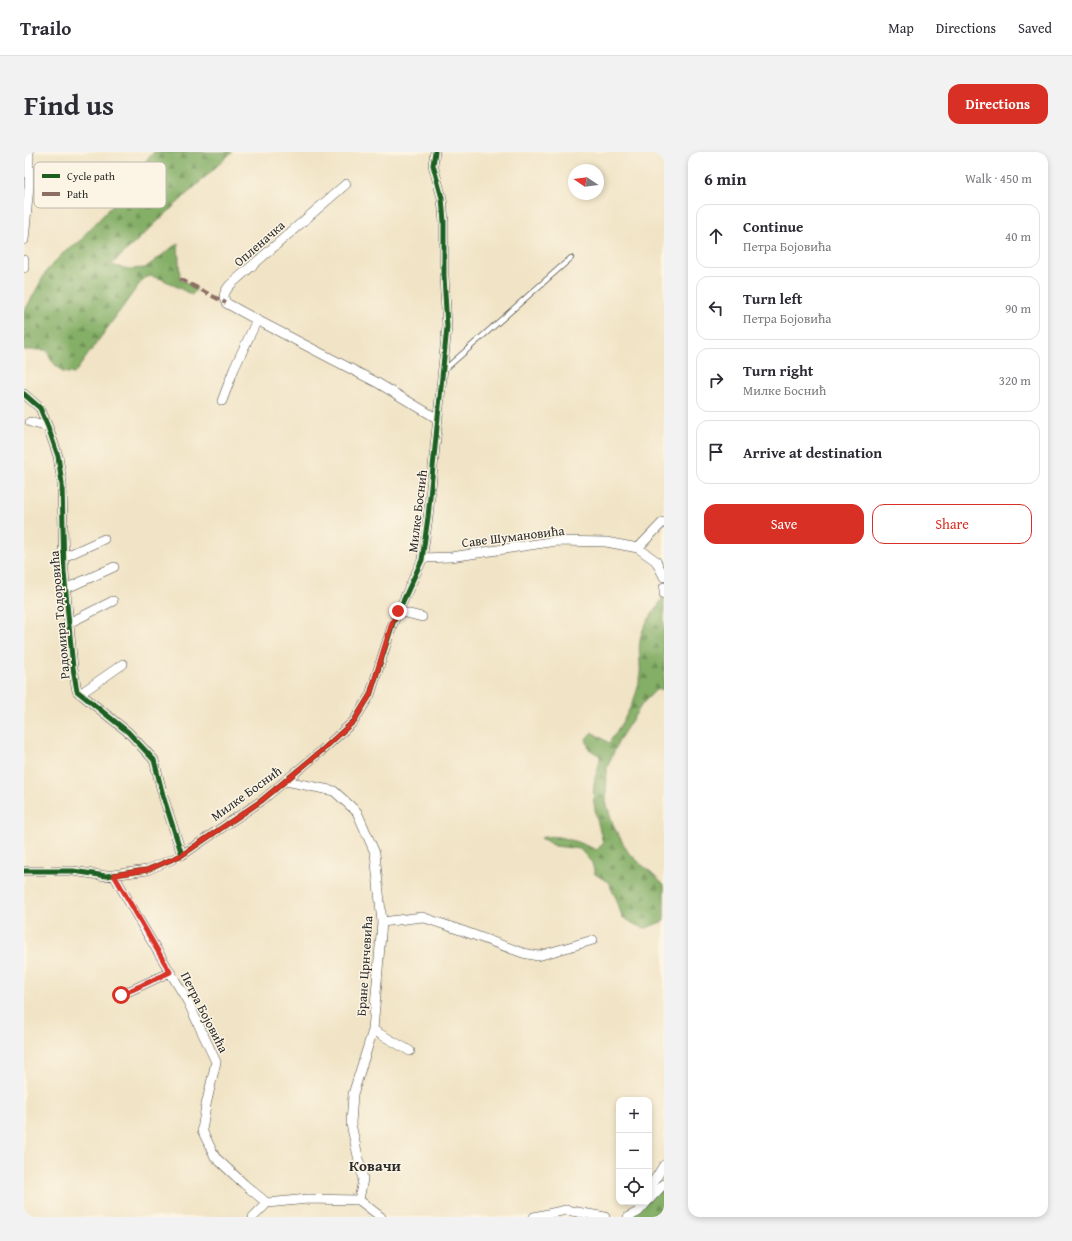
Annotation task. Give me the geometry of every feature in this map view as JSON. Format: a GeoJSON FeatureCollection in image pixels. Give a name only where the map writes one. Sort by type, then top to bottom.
{"type":"FeatureCollection","features":[{"type":"Feature","properties":{"kind":"street"},"geometry":{"type":"LineString","coordinates":[[24,240],[26,179],[29,152]]}},
{"type":"Feature","properties":{"kind":"street","name":"Милке Боснић"},"geometry":{"type":"LineString","coordinates":[[24,871],[73,871],[106,876],[147,870],[182,855],[261,801],[319,753],[354,721],[370,695],[392,623],[422,558],[447,327],[444,276],[444,222],[442,198],[433,165],[435,152]]}},
{"type":"Feature","properties":{"kind":"street","name":"Опленачка"},"geometry":{"type":"LineString","coordinates":[[346,184],[227,289],[224,294],[224,299],[226,303],[256,320],[376,382],[438,419]]}},
{"type":"Feature","properties":{"kind":"street"},"geometry":{"type":"LineString","coordinates":[[24,260],[24,268]]}},
{"type":"Feature","properties":{"kind":"street"},"geometry":{"type":"LineString","coordinates":[[222,401],[234,369],[256,320]]}},
{"type":"Feature","properties":{"kind":"street","name":"Радомира Тодоровића"},"geometry":{"type":"LineString","coordinates":[[24,394],[40,408],[58,456],[62,482],[66,588],[73,668],[77,691],[128,732],[154,760],[164,799],[182,855]]}},
{"type":"Feature","properties":{"kind":"street"},"geometry":{"type":"LineString","coordinates":[[30,422],[48,427]]}},
{"type":"Feature","properties":{"kind":"street"},"geometry":{"type":"LineString","coordinates":[[638,548],[663,522]]}},
{"type":"Feature","properties":{"kind":"street","name":"Радомира Тодоровића"},"geometry":{"type":"LineString","coordinates":[[64,556],[104,539]]}},
{"type":"Feature","properties":{"kind":"street","name":"Саве Шумановића"},"geometry":{"type":"LineString","coordinates":[[422,558],[450,557],[557,541],[606,542],[638,548],[662,565],[664,577]]}},
{"type":"Feature","properties":{"kind":"street","name":"Радомира Тодоровића"},"geometry":{"type":"LineString","coordinates":[[66,588],[114,566]]}},
{"type":"Feature","properties":{"kind":"street"},"geometry":{"type":"LineString","coordinates":[[664,587],[664,594]]}},
{"type":"Feature","properties":{"kind":"street","name":"Радомира Тодоровића"},"geometry":{"type":"LineString","coordinates":[[69,623],[113,601]]}},
{"type":"Feature","properties":{"kind":"street"},"geometry":{"type":"LineString","coordinates":[[398,611],[422,617]]}},
{"type":"Feature","properties":{"kind":"street","name":"Радомира Тодоровића"},"geometry":{"type":"LineString","coordinates":[[80,694],[123,664]]}},
{"type":"Feature","properties":{"kind":"street","name":"Бране Црнчевића"},"geometry":{"type":"LineString","coordinates":[[286,781],[334,791],[357,812],[375,853],[382,922],[373,1030],[353,1094],[351,1124],[363,1179],[359,1200]]}},
{"type":"Feature","properties":{"kind":"street","name":"Петра Бојовића"},"geometry":{"type":"LineString","coordinates":[[114,875],[188,1002],[216,1062],[202,1130],[215,1157],[244,1184],[268,1202]]}},
{"type":"Feature","properties":{"kind":"street"},"geometry":{"type":"LineString","coordinates":[[382,922],[422,917],[523,953],[538,956],[593,940]]}},
{"type":"Feature","properties":{"kind":"street","name":"Петра Бојовића"},"geometry":{"type":"LineString","coordinates":[[121,995],[170,972]]}},
{"type":"Feature","properties":{"kind":"street"},"geometry":{"type":"LineString","coordinates":[[373,1030],[410,1051]]}},
{"type":"Feature","properties":{"kind":"street"},"geometry":{"type":"LineString","coordinates":[[652,1184],[664,1165]]}},
{"type":"Feature","properties":{"kind":"street"},"geometry":{"type":"LineString","coordinates":[[652,1197],[664,1184]]}},
{"type":"Feature","properties":{"kind":"street"},"geometry":{"type":"LineString","coordinates":[[253,1217],[268,1202],[308,1199],[359,1200],[381,1217]]}},
{"type":"Feature","properties":{"kind":"street"},"geometry":{"type":"LineString","coordinates":[[628,1217],[637,1205]]}},
{"type":"Feature","properties":{"kind":"street"},"geometry":{"type":"LineString","coordinates":[[628,1217],[638,1212],[644,1205]]}},
{"type":"Feature","properties":{"kind":"street"},"geometry":{"type":"LineString","coordinates":[[534,1217],[566,1210],[605,1217]]}},
{"type":"Feature","properties":{"kind":"lane"},"geometry":{"type":"LineString","coordinates":[[443,372],[571,258]]}},
{"type":"Feature","properties":{"kind":"green space"},"geometry":{"type":"Polygon","coordinates":[[[154,152],[232,152],[111,265],[129,269],[145,268],[178,243],[180,279],[197,288],[192,295],[162,279],[150,276],[143,279],[74,374],[62,372],[51,360],[47,350],[24,350],[24,311],[47,270],[67,249],[81,241],[86,233],[110,208],[166,208],[166,162],[145,162],[154,152]]]}},
{"type":"Feature","properties":{"kind":"green space"},"geometry":{"type":"Polygon","coordinates":[[[664,594],[664,689],[656,690],[643,703],[619,740],[607,768],[606,802],[614,827],[628,852],[664,885],[664,921],[646,928],[638,926],[622,917],[616,898],[608,882],[595,874],[592,863],[580,849],[555,846],[541,838],[554,836],[577,842],[597,850],[603,843],[596,814],[593,791],[600,756],[589,749],[586,739],[592,732],[609,743],[629,710],[639,684],[639,644],[641,634],[664,594]]]}},
{"type":"Feature","properties":{"kind":"green space"},"geometry":{"type":"Polygon","coordinates":[[[664,1184],[664,1217],[628,1217],[641,1205],[652,1205],[652,1195],[664,1184]]]}},
{"type":"Feature","properties":{"kind":"marked path"},"geometry":{"type":"LineString","coordinates":[[180,279],[226,303]]}},
{"type":"Feature","properties":{"kind":"marked path"},"geometry":{"type":"LineString","coordinates":[[121,995],[170,972]]}},
{"type":"Feature","properties":{"kind":"cycle path"},"geometry":{"type":"LineString","coordinates":[[24,871],[73,871],[106,876],[147,870],[182,855],[261,801],[319,753],[354,721],[370,695],[393,623],[422,560],[428,517],[447,327],[444,276],[444,222],[442,198],[433,165],[435,152]]}},
{"type":"Feature","properties":{"kind":"cycle path"},"geometry":{"type":"LineString","coordinates":[[24,394],[40,408],[58,456],[62,483],[64,572],[73,668],[77,691],[128,732],[154,760],[164,799],[182,855]]}},
{"type":"Feature","properties":{"kind":"district","name":"Ковачи"},"geometry":{"type":"Point","coordinates":[375,1166]}},
{"type":"Feature","properties":{"kind":"route"},"geometry":{"type":"LineString","coordinates":[[121,995],[170,972],[114,875],[147,870],[182,855],[261,801],[319,753],[354,721],[370,695],[392,623],[398,611]]}}]}
